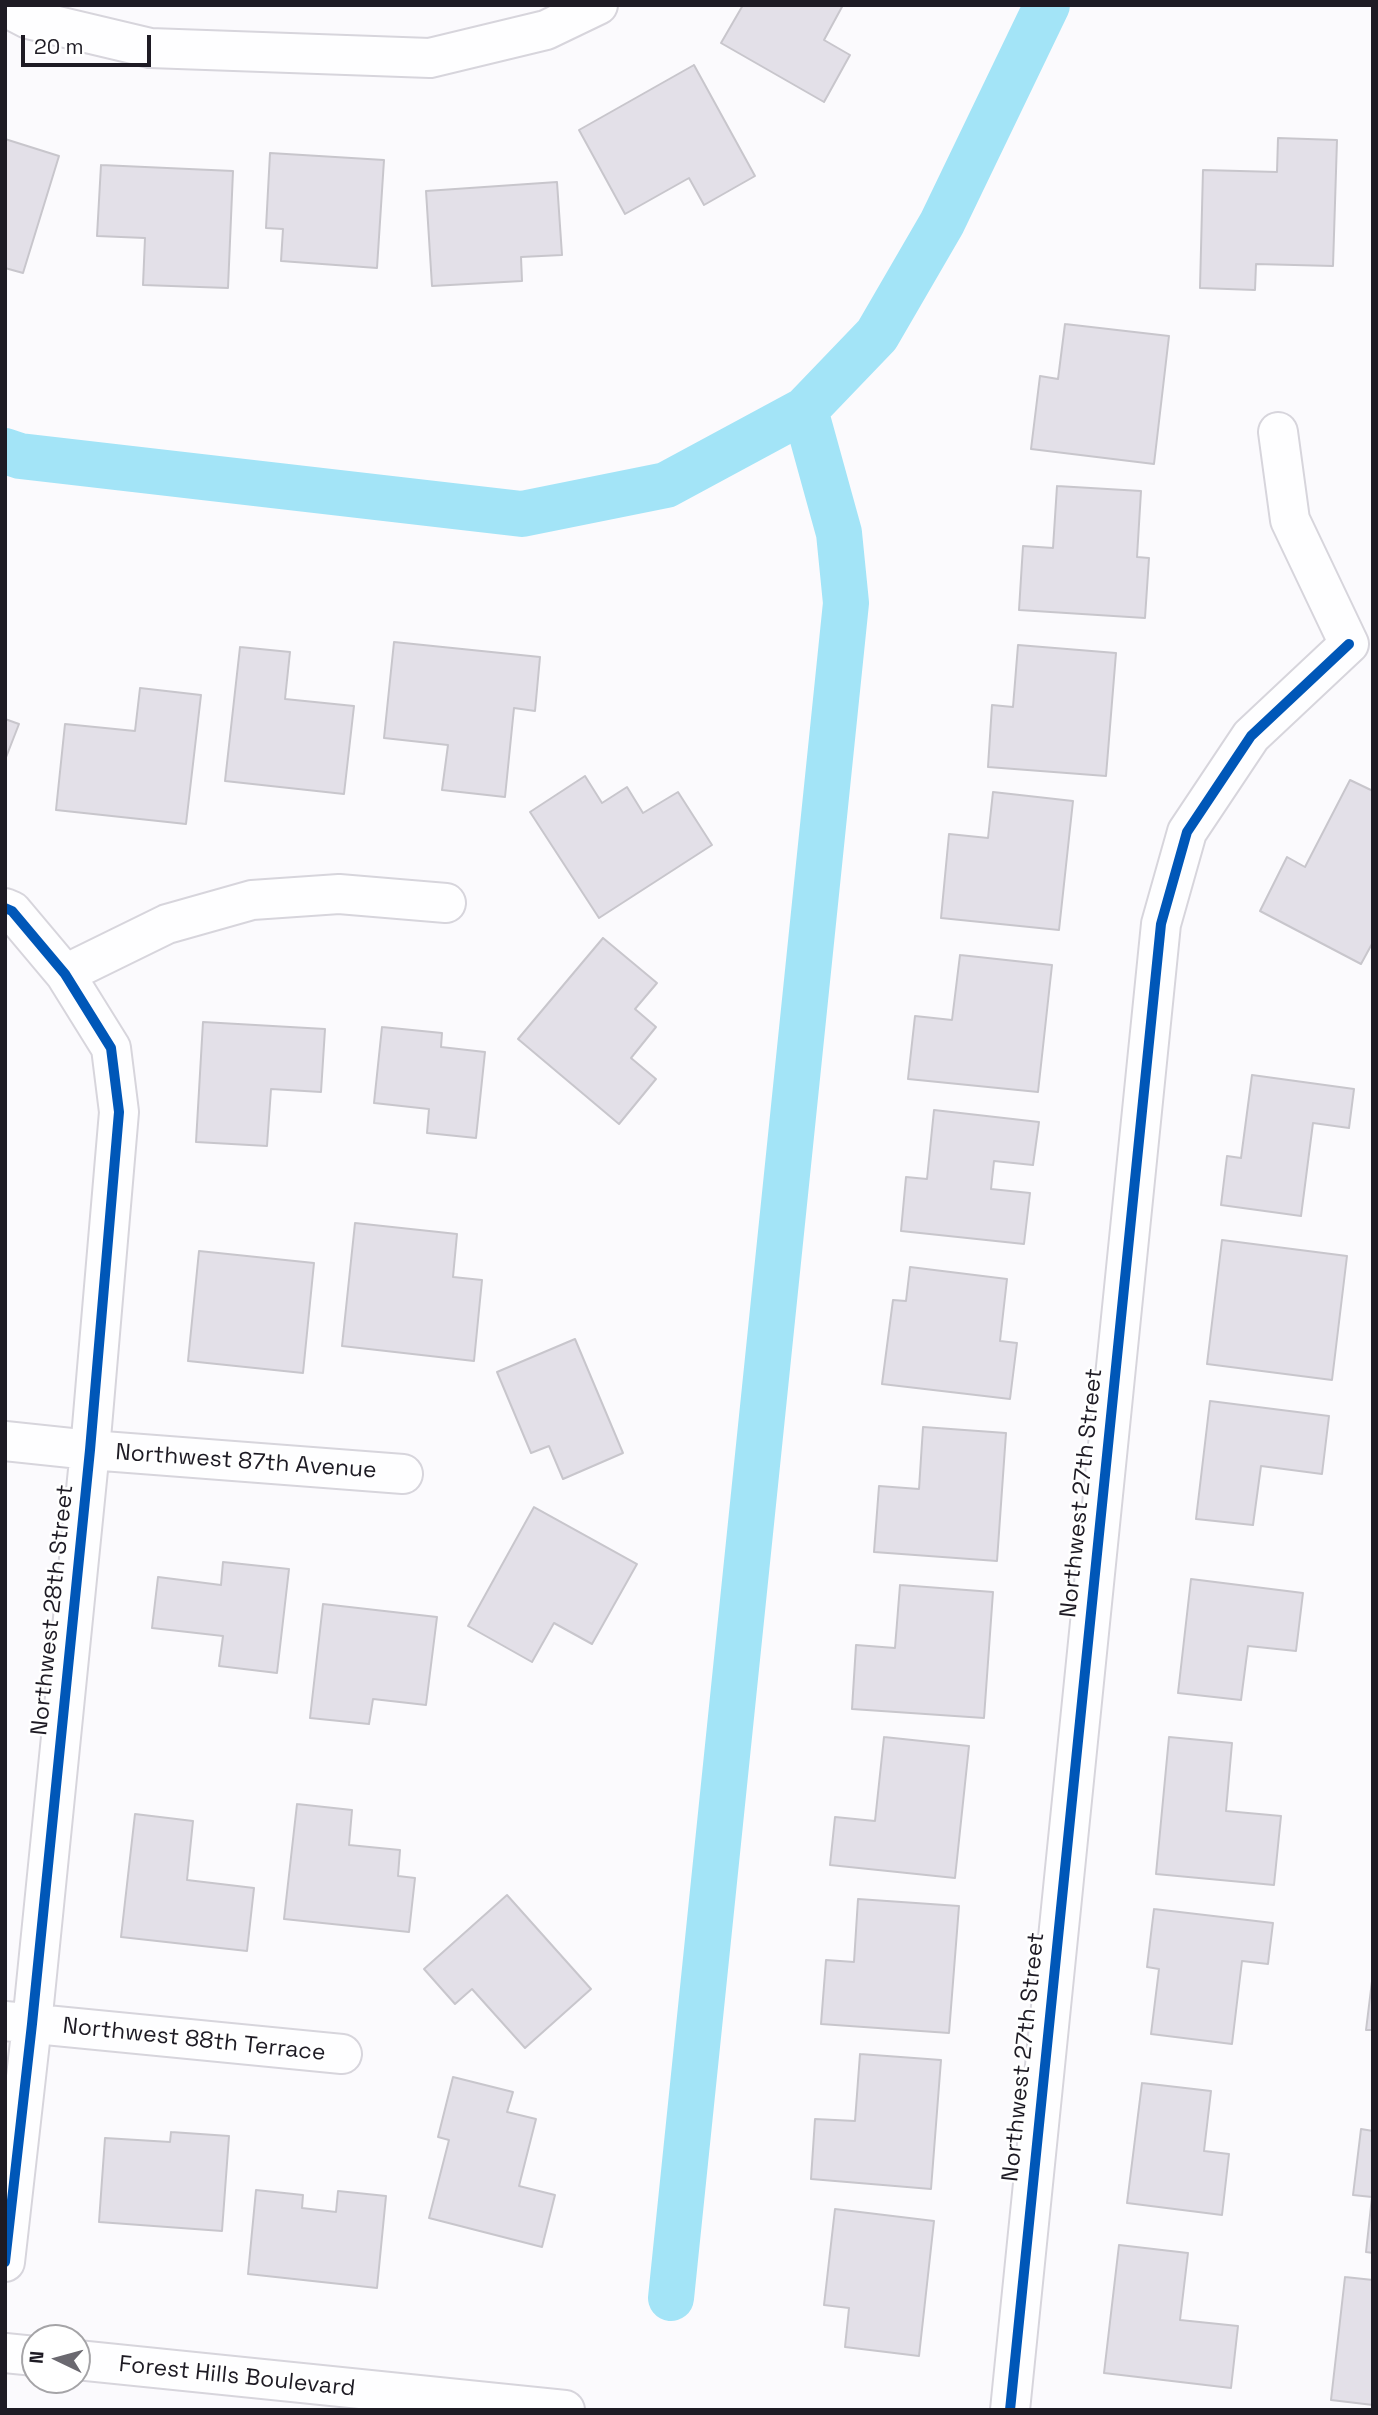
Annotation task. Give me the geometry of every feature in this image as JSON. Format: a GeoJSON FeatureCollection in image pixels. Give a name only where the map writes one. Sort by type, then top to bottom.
{"type":"FeatureCollection","features":[{"type":"Feature","properties":{"kind":"street"},"geometry":{"type":"LineString","coordinates":[[5,7],[28,19],[150,48],[430,58],[546,30],[598,5]]}},
{"type":"Feature","properties":{"kind":"street"},"geometry":{"type":"LineString","coordinates":[[1278,432],[1290,520],[1361,642]]}},
{"type":"Feature","properties":{"kind":"street","name":"Northwest 27th Street"},"geometry":{"type":"LineString","coordinates":[[1010,2410],[1161,924],[1187,832],[1251,736],[1361,642]]}},
{"type":"Feature","properties":{"kind":"street"},"geometry":{"type":"LineString","coordinates":[[65,974],[167,924],[252,901],[340,894],[446,903]]}},
{"type":"Feature","properties":{"kind":"street","name":"Northwest 28th Street"},"geometry":{"type":"LineString","coordinates":[[5,908],[12,911],[65,974],[111,1048],[119,1112],[90,1450],[19,2022],[5,2262]]}},
{"type":"Feature","properties":{"kind":"street","name":"Northwest 87th Avenue"},"geometry":{"type":"LineString","coordinates":[[5,1441],[402,1474]]}},
{"type":"Feature","properties":{"kind":"street","name":"Northwest 88th Terrace"},"geometry":{"type":"LineString","coordinates":[[19,2022],[342,2054]]}},
{"type":"Feature","properties":{"kind":"street","name":"Forest Hills Boulevard"},"geometry":{"type":"LineString","coordinates":[[91,2362],[565,2410]]}},
{"type":"Feature","properties":{"kind":"building"},"geometry":{"type":"Polygon","coordinates":[[[743,5],[843,5],[824,40],[850,55],[824,102],[721,43],[743,5]]]}},
{"type":"Feature","properties":{"kind":"building"},"geometry":{"type":"Polygon","coordinates":[[[694,65],[755,176],[704,205],[689,178],[625,214],[579,130],[694,65]]]}},
{"type":"Feature","properties":{"kind":"building"},"geometry":{"type":"Polygon","coordinates":[[[1278,138],[1337,140],[1333,266],[1256,264],[1255,290],[1200,288],[1203,170],[1277,172],[1278,138]]]}},
{"type":"Feature","properties":{"kind":"building"},"geometry":{"type":"Polygon","coordinates":[[[5,139],[59,156],[23,273],[5,268],[5,139]]]}},
{"type":"Feature","properties":{"kind":"building"},"geometry":{"type":"Polygon","coordinates":[[[270,153],[384,160],[377,268],[281,261],[283,229],[266,228],[270,153]]]}},
{"type":"Feature","properties":{"kind":"building"},"geometry":{"type":"Polygon","coordinates":[[[101,165],[233,171],[228,288],[143,285],[145,238],[97,236],[101,165]]]}},
{"type":"Feature","properties":{"kind":"building"},"geometry":{"type":"Polygon","coordinates":[[[557,182],[562,255],[521,257],[522,281],[432,286],[426,191],[557,182]]]}},
{"type":"Feature","properties":{"kind":"building"},"geometry":{"type":"Polygon","coordinates":[[[1065,324],[1169,336],[1154,464],[1031,449],[1040,376],[1058,379],[1065,324]]]}},
{"type":"Feature","properties":{"kind":"building"},"geometry":{"type":"Polygon","coordinates":[[[1057,486],[1141,491],[1137,557],[1149,558],[1145,618],[1019,610],[1023,546],[1053,548],[1057,486]]]}},
{"type":"Feature","properties":{"kind":"building"},"geometry":{"type":"Polygon","coordinates":[[[394,642],[540,657],[535,711],[514,708],[505,797],[442,790],[448,745],[384,738],[394,642]]]}},
{"type":"Feature","properties":{"kind":"building"},"geometry":{"type":"Polygon","coordinates":[[[1018,645],[1116,653],[1106,776],[988,767],[992,705],[1013,707],[1018,645]]]}},
{"type":"Feature","properties":{"kind":"building"},"geometry":{"type":"Polygon","coordinates":[[[240,647],[290,652],[285,699],[354,706],[344,794],[225,781],[240,647]]]}},
{"type":"Feature","properties":{"kind":"building"},"geometry":{"type":"Polygon","coordinates":[[[140,688],[201,695],[186,824],[56,810],[65,724],[135,731],[140,688]]]}},
{"type":"Feature","properties":{"kind":"building"},"geometry":{"type":"Polygon","coordinates":[[[5,719],[19,724],[5,760],[5,719]]]}},
{"type":"Feature","properties":{"kind":"building"},"geometry":{"type":"Polygon","coordinates":[[[585,776],[602,803],[627,787],[643,813],[678,792],[712,845],[599,918],[530,812],[585,776]]]}},
{"type":"Feature","properties":{"kind":"building"},"geometry":{"type":"Polygon","coordinates":[[[1350,780],[1373,791],[1373,942],[1361,964],[1260,911],[1287,857],[1305,867],[1350,780]]]}},
{"type":"Feature","properties":{"kind":"building"},"geometry":{"type":"Polygon","coordinates":[[[993,792],[1073,801],[1059,930],[941,918],[949,834],[988,838],[993,792]]]}},
{"type":"Feature","properties":{"kind":"building"},"geometry":{"type":"Polygon","coordinates":[[[603,938],[657,983],[635,1009],[656,1027],[631,1058],[656,1079],[619,1124],[518,1039],[603,938]]]}},
{"type":"Feature","properties":{"kind":"building"},"geometry":{"type":"Polygon","coordinates":[[[960,955],[1052,965],[1038,1092],[908,1079],[915,1016],[952,1020],[960,955]]]}},
{"type":"Feature","properties":{"kind":"building"},"geometry":{"type":"Polygon","coordinates":[[[203,1022],[325,1029],[321,1092],[271,1089],[267,1146],[196,1142],[203,1022]]]}},
{"type":"Feature","properties":{"kind":"building"},"geometry":{"type":"Polygon","coordinates":[[[382,1027],[442,1033],[441,1047],[485,1052],[476,1138],[427,1133],[429,1109],[374,1103],[382,1027]]]}},
{"type":"Feature","properties":{"kind":"building"},"geometry":{"type":"Polygon","coordinates":[[[1252,1075],[1354,1089],[1349,1128],[1313,1123],[1301,1216],[1221,1205],[1227,1156],[1241,1158],[1252,1075]]]}},
{"type":"Feature","properties":{"kind":"building"},"geometry":{"type":"Polygon","coordinates":[[[934,1110],[1039,1122],[1033,1165],[994,1161],[991,1189],[1030,1193],[1024,1244],[901,1231],[906,1177],[927,1179],[934,1110]]]}},
{"type":"Feature","properties":{"kind":"building"},"geometry":{"type":"Polygon","coordinates":[[[355,1223],[457,1234],[453,1277],[482,1280],[474,1361],[342,1346],[355,1223]]]}},
{"type":"Feature","properties":{"kind":"building"},"geometry":{"type":"Polygon","coordinates":[[[1222,1240],[1347,1256],[1332,1380],[1207,1364],[1222,1240]]]}},
{"type":"Feature","properties":{"kind":"building"},"geometry":{"type":"Polygon","coordinates":[[[199,1251],[314,1263],[303,1373],[188,1361],[199,1251]]]}},
{"type":"Feature","properties":{"kind":"building"},"geometry":{"type":"Polygon","coordinates":[[[910,1267],[1007,1279],[1000,1341],[1017,1343],[1010,1399],[882,1384],[893,1300],[906,1301],[910,1267]]]}},
{"type":"Feature","properties":{"kind":"building"},"geometry":{"type":"Polygon","coordinates":[[[575,1339],[623,1453],[563,1479],[549,1446],[531,1453],[497,1372],[575,1339]]]}},
{"type":"Feature","properties":{"kind":"building"},"geometry":{"type":"Polygon","coordinates":[[[1210,1401],[1329,1416],[1322,1474],[1261,1466],[1253,1525],[1196,1519],[1210,1401]]]}},
{"type":"Feature","properties":{"kind":"building"},"geometry":{"type":"Polygon","coordinates":[[[923,1427],[1006,1433],[997,1561],[874,1552],[879,1486],[919,1489],[923,1427]]]}},
{"type":"Feature","properties":{"kind":"building"},"geometry":{"type":"Polygon","coordinates":[[[534,1507],[637,1564],[592,1644],[554,1623],[532,1662],[468,1626],[534,1507]]]}},
{"type":"Feature","properties":{"kind":"building"},"geometry":{"type":"Polygon","coordinates":[[[223,1562],[289,1569],[277,1673],[219,1666],[223,1636],[152,1628],[158,1577],[221,1585],[223,1562]]]}},
{"type":"Feature","properties":{"kind":"building"},"geometry":{"type":"Polygon","coordinates":[[[1191,1579],[1303,1593],[1296,1651],[1248,1646],[1241,1700],[1178,1693],[1191,1579]]]}},
{"type":"Feature","properties":{"kind":"building"},"geometry":{"type":"Polygon","coordinates":[[[900,1585],[993,1592],[984,1718],[852,1709],[856,1645],[895,1648],[900,1585]]]}},
{"type":"Feature","properties":{"kind":"building"},"geometry":{"type":"Polygon","coordinates":[[[323,1604],[437,1617],[426,1705],[373,1699],[369,1724],[310,1718],[323,1604]]]}},
{"type":"Feature","properties":{"kind":"building"},"geometry":{"type":"Polygon","coordinates":[[[884,1737],[969,1746],[955,1878],[830,1865],[835,1817],[875,1821],[884,1737]]]}},
{"type":"Feature","properties":{"kind":"building"},"geometry":{"type":"Polygon","coordinates":[[[1169,1737],[1232,1743],[1226,1811],[1281,1816],[1274,1885],[1156,1874],[1169,1737]]]}},
{"type":"Feature","properties":{"kind":"building"},"geometry":{"type":"Polygon","coordinates":[[[297,1804],[352,1810],[349,1845],[400,1850],[398,1876],[415,1878],[409,1932],[284,1919],[297,1804]]]}},
{"type":"Feature","properties":{"kind":"building"},"geometry":{"type":"Polygon","coordinates":[[[135,1814],[193,1821],[187,1880],[254,1888],[247,1951],[121,1937],[135,1814]]]}},
{"type":"Feature","properties":{"kind":"building"},"geometry":{"type":"Polygon","coordinates":[[[507,1895],[591,1989],[525,2048],[472,1989],[455,2004],[424,1969],[507,1895]]]}},
{"type":"Feature","properties":{"kind":"building"},"geometry":{"type":"Polygon","coordinates":[[[858,1899],[959,1906],[949,2033],[821,2024],[826,1960],[854,1962],[858,1899]]]}},
{"type":"Feature","properties":{"kind":"building"},"geometry":{"type":"Polygon","coordinates":[[[1154,1909],[1273,1923],[1268,1964],[1242,1961],[1232,2044],[1151,2034],[1159,1969],[1147,1967],[1154,1909]]]}},
{"type":"Feature","properties":{"kind":"building"},"geometry":{"type":"Polygon","coordinates":[[[1373,1973],[1373,2030],[1366,2030],[1373,1973]]]}},
{"type":"Feature","properties":{"kind":"building"},"geometry":{"type":"Polygon","coordinates":[[[860,2054],[941,2060],[931,2189],[811,2179],[815,2119],[855,2121],[860,2054]]]}},
{"type":"Feature","properties":{"kind":"building"},"geometry":{"type":"Polygon","coordinates":[[[453,2077],[513,2092],[507,2112],[536,2119],[519,2186],[555,2195],[542,2247],[429,2218],[449,2140],[438,2137],[453,2077]]]}},
{"type":"Feature","properties":{"kind":"building"},"geometry":{"type":"Polygon","coordinates":[[[1142,2083],[1211,2091],[1204,2151],[1229,2154],[1222,2215],[1127,2203],[1142,2083]]]}},
{"type":"Feature","properties":{"kind":"building"},"geometry":{"type":"Polygon","coordinates":[[[1361,2129],[1373,2131],[1373,2253],[1366,2252],[1372,2197],[1353,2195],[1361,2129]]]}},
{"type":"Feature","properties":{"kind":"building"},"geometry":{"type":"Polygon","coordinates":[[[171,2132],[229,2136],[222,2231],[99,2222],[105,2138],[170,2142],[171,2132]]]}},
{"type":"Feature","properties":{"kind":"building"},"geometry":{"type":"Polygon","coordinates":[[[256,2190],[303,2195],[302,2208],[336,2212],[338,2191],[386,2196],[377,2288],[248,2274],[256,2190]]]}},
{"type":"Feature","properties":{"kind":"building"},"geometry":{"type":"Polygon","coordinates":[[[835,2209],[934,2221],[919,2356],[845,2347],[849,2308],[824,2305],[835,2209]]]}},
{"type":"Feature","properties":{"kind":"building"},"geometry":{"type":"Polygon","coordinates":[[[1119,2245],[1188,2253],[1180,2320],[1238,2326],[1231,2388],[1104,2373],[1119,2245]]]}},
{"type":"Feature","properties":{"kind":"building"},"geometry":{"type":"Polygon","coordinates":[[[1345,2277],[1373,2280],[1373,2405],[1331,2400],[1345,2277]]]}},
{"type":"Feature","properties":{"kind":"waterway"},"geometry":{"type":"LineString","coordinates":[[5,451],[20,456],[522,514],[666,485],[805,410],[877,335],[942,223],[1047,5]]}},
{"type":"Feature","properties":{"kind":"waterway"},"geometry":{"type":"LineString","coordinates":[[671,2298],[846,603],[839,533],[805,410]]}},
{"type":"Feature","properties":{"kind":"cycle path"},"geometry":{"type":"LineString","coordinates":[[1010,2410],[1161,924],[1187,832],[1251,736],[1349,644]]}},
{"type":"Feature","properties":{"kind":"cycle path"},"geometry":{"type":"LineString","coordinates":[[5,908],[12,911],[65,974],[111,1048],[119,1112],[90,1450],[5,2262]]}}]}
